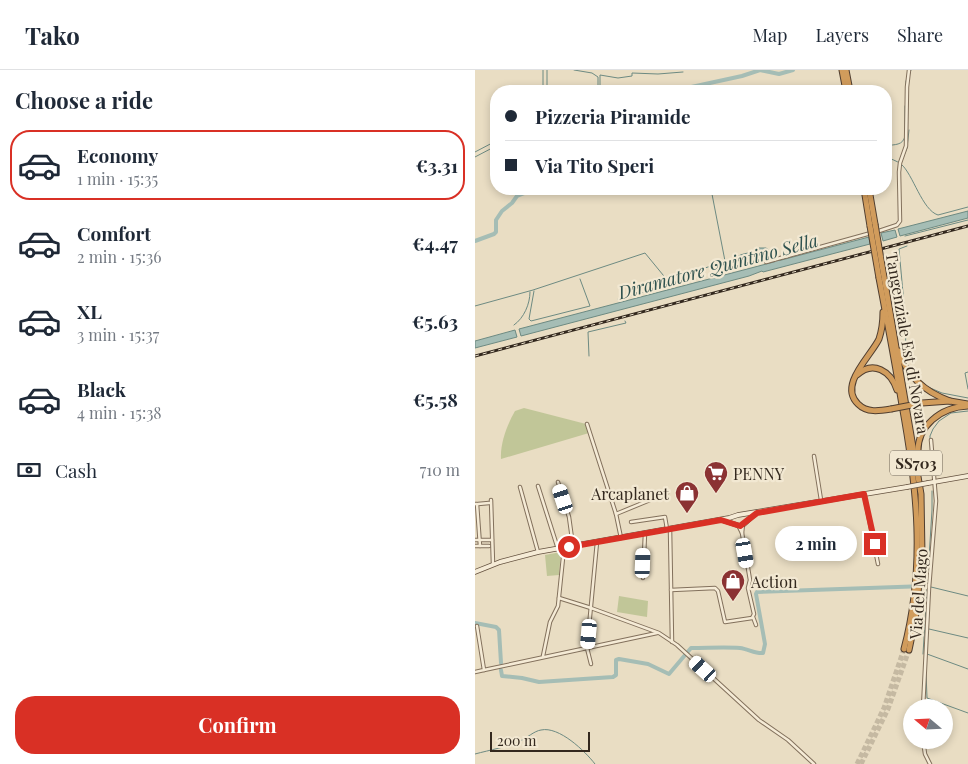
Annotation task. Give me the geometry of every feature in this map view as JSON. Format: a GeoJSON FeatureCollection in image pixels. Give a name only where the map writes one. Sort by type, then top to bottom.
{"type":"FeatureCollection","features":[{"type":"Feature","properties":{"kind":"highway"},"geometry":{"type":"LineString","coordinates":[[842,70],[845,85]]}},
{"type":"Feature","properties":{"kind":"highway"},"geometry":{"type":"LineString","coordinates":[[847,70],[849,85]]}},
{"type":"Feature","properties":{"kind":"highway","name":"Tangenziale Est di Novara"},"geometry":{"type":"LineString","coordinates":[[866,195],[873,225]]}},
{"type":"Feature","properties":{"kind":"highway","name":"Tangenziale Est di Novara"},"geometry":{"type":"LineString","coordinates":[[870,195],[881,277],[914,477],[918,534],[913,604],[906,650],[915,621],[922,555],[922,517],[919,478],[893,327],[881,277]]}},
{"type":"Feature","properties":{"kind":"highway","name":"SS703"},"geometry":{"type":"LineString","coordinates":[[881,277],[882,329],[876,344],[853,379],[852,393],[858,404],[871,411],[922,403],[950,401]]}},
{"type":"Feature","properties":{"kind":"highway","name":"SS703"},"geometry":{"type":"LineString","coordinates":[[893,327],[901,356],[907,368],[924,389],[950,401],[968,405]]}},
{"type":"Feature","properties":{"kind":"highway","name":"SS703"},"geometry":{"type":"LineString","coordinates":[[853,379],[870,367],[881,369],[892,378],[902,404]]}},
{"type":"Feature","properties":{"kind":"highway","name":"SS703"},"geometry":{"type":"LineString","coordinates":[[919,478],[918,448],[926,427],[936,416],[950,408],[968,405]]}},
{"type":"Feature","properties":{"kind":"main road"},"geometry":{"type":"LineString","coordinates":[[475,572],[493,564],[538,552],[968,476]]}},
{"type":"Feature","properties":{"kind":"main road"},"geometry":{"type":"LineString","coordinates":[[721,520],[737,525],[743,524],[757,513]]}},
{"type":"Feature","properties":{"kind":"main road"},"geometry":{"type":"LineString","coordinates":[[736,516],[735,522],[737,525]]}},
{"type":"Feature","properties":{"kind":"main road"},"geometry":{"type":"LineString","coordinates":[[742,516],[745,519],[743,524]]}},
{"type":"Feature","properties":{"kind":"street"},"geometry":{"type":"LineString","coordinates":[[766,262],[897,225],[900,221],[900,164],[906,146],[909,70]]}},
{"type":"Feature","properties":{"kind":"street"},"geometry":{"type":"LineString","coordinates":[[587,424],[616,514],[621,538]]}},
{"type":"Feature","properties":{"kind":"street","name":"Via del Mago"},"geometry":{"type":"LineString","coordinates":[[923,699],[929,586],[936,500],[931,440]]}},
{"type":"Feature","properties":{"kind":"street"},"geometry":{"type":"LineString","coordinates":[[814,456],[821,502]]}},
{"type":"Feature","properties":{"kind":"street"},"geometry":{"type":"LineString","coordinates":[[558,482],[569,516],[573,546]]}},
{"type":"Feature","properties":{"kind":"street"},"geometry":{"type":"LineString","coordinates":[[538,486],[558,549]]}},
{"type":"Feature","properties":{"kind":"street"},"geometry":{"type":"LineString","coordinates":[[520,487],[538,552]]}},
{"type":"Feature","properties":{"kind":"street"},"geometry":{"type":"LineString","coordinates":[[616,514],[667,493]]}},
{"type":"Feature","properties":{"kind":"street"},"geometry":{"type":"LineString","coordinates":[[864,494],[878,564]]}},
{"type":"Feature","properties":{"kind":"street"},"geometry":{"type":"LineString","coordinates":[[480,546],[476,504],[490,502],[493,564]]}},
{"type":"Feature","properties":{"kind":"street"},"geometry":{"type":"LineString","coordinates":[[631,522],[665,517],[668,529],[672,642]]}},
{"type":"Feature","properties":{"kind":"street"},"geometry":{"type":"LineString","coordinates":[[743,524],[742,533],[750,580],[748,588],[756,625]]}},
{"type":"Feature","properties":{"kind":"street"},"geometry":{"type":"LineString","coordinates":[[737,525],[742,533]]}},
{"type":"Feature","properties":{"kind":"street"},"geometry":{"type":"LineString","coordinates":[[643,578],[645,533]]}},
{"type":"Feature","properties":{"kind":"street"},"geometry":{"type":"LineString","coordinates":[[475,540],[492,540]]}},
{"type":"Feature","properties":{"kind":"street"},"geometry":{"type":"LineString","coordinates":[[591,664],[587,648],[597,542]]}},
{"type":"Feature","properties":{"kind":"street"},"geometry":{"type":"LineString","coordinates":[[475,546],[489,546]]}},
{"type":"Feature","properties":{"kind":"street"},"geometry":{"type":"LineString","coordinates":[[543,657],[550,622],[558,606],[564,548]]}},
{"type":"Feature","properties":{"kind":"street"},"geometry":{"type":"LineString","coordinates":[[671,590],[712,588],[717,590],[725,622],[753,617]]}},
{"type":"Feature","properties":{"kind":"street"},"geometry":{"type":"LineString","coordinates":[[559,598],[659,633],[689,656],[759,720],[788,740],[814,764]]}},
{"type":"Feature","properties":{"kind":"street"},"geometry":{"type":"LineString","coordinates":[[477,626],[484,670]]}},
{"type":"Feature","properties":{"kind":"street"},"geometry":{"type":"LineString","coordinates":[[475,672],[659,633]]}},
{"type":"Feature","properties":{"kind":"street"},"geometry":{"type":"LineString","coordinates":[[924,749],[930,764]]}},
{"type":"Feature","properties":{"kind":"green space"},"geometry":{"type":"Polygon","coordinates":[[[524,408],[586,424],[589,433],[501,459],[503,440],[509,422],[515,411],[524,408]]]}},
{"type":"Feature","properties":{"kind":"green space"},"geometry":{"type":"Polygon","coordinates":[[[561,552],[559,575],[547,576],[545,555],[561,552]]]}},
{"type":"Feature","properties":{"kind":"green space"},"geometry":{"type":"Polygon","coordinates":[[[619,596],[648,601],[647,617],[617,612],[619,596]]]}},
{"type":"Feature","properties":{"kind":"water"},"geometry":{"type":"Polygon","coordinates":[[[968,211],[968,218],[900,236],[898,229],[968,211]]]}},
{"type":"Feature","properties":{"kind":"water"},"geometry":{"type":"Polygon","coordinates":[[[895,230],[897,237],[883,241],[881,233],[895,230]]]}},
{"type":"Feature","properties":{"kind":"water"},"geometry":{"type":"Polygon","coordinates":[[[869,237],[870,244],[521,336],[519,329],[869,237]]]}},
{"type":"Feature","properties":{"kind":"water"},"geometry":{"type":"Polygon","coordinates":[[[759,248],[766,248],[779,257],[769,260],[763,259],[759,248]]]}},
{"type":"Feature","properties":{"kind":"water"},"geometry":{"type":"Polygon","coordinates":[[[748,253],[749,259],[744,260],[742,267],[732,270],[734,260],[748,253]]]}},
{"type":"Feature","properties":{"kind":"water"},"geometry":{"type":"Polygon","coordinates":[[[515,330],[517,337],[475,348],[475,341],[515,330]]]}},
{"type":"Feature","properties":{"kind":"waterway"},"geometry":{"type":"LineString","coordinates":[[543,70],[543,85]]}},
{"type":"Feature","properties":{"kind":"waterway"},"geometry":{"type":"LineString","coordinates":[[547,70],[547,85]]}},
{"type":"Feature","properties":{"kind":"waterway"},"geometry":{"type":"LineString","coordinates":[[574,70],[592,73],[598,77],[598,85]]}},
{"type":"Feature","properties":{"kind":"waterway"},"geometry":{"type":"LineString","coordinates":[[701,85],[760,70],[779,74],[793,70]]}},
{"type":"Feature","properties":{"kind":"waterway"},"geometry":{"type":"LineString","coordinates":[[909,76],[911,70]]}},
{"type":"Feature","properties":{"kind":"waterway"},"geometry":{"type":"LineString","coordinates":[[600,85],[600,75],[618,78],[632,76],[632,73],[658,74],[683,72]]}},
{"type":"Feature","properties":{"kind":"waterway"},"geometry":{"type":"LineString","coordinates":[[906,81],[906,92]]}},
{"type":"Feature","properties":{"kind":"waterway"},"geometry":{"type":"LineString","coordinates":[[905,106],[905,132]]}},
{"type":"Feature","properties":{"kind":"waterway"},"geometry":{"type":"LineString","coordinates":[[901,163],[907,148],[909,130]]}},
{"type":"Feature","properties":{"kind":"waterway"},"geometry":{"type":"LineString","coordinates":[[892,145],[902,142],[905,136]]}},
{"type":"Feature","properties":{"kind":"waterway"},"geometry":{"type":"LineString","coordinates":[[475,152],[490,144]]}},
{"type":"Feature","properties":{"kind":"waterway"},"geometry":{"type":"LineString","coordinates":[[475,157],[490,149]]}},
{"type":"Feature","properties":{"kind":"waterway"},"geometry":{"type":"LineString","coordinates":[[892,160],[899,163],[910,175],[922,199],[932,212],[938,215],[968,207]]}},
{"type":"Feature","properties":{"kind":"waterway"},"geometry":{"type":"LineString","coordinates":[[475,241],[496,232],[496,220],[502,211],[520,195]]}},
{"type":"Feature","properties":{"kind":"waterway","name":"Diramatore Quintino Sella"},"geometry":{"type":"LineString","coordinates":[[618,299],[664,287],[664,284],[668,281],[725,261],[712,195]]}},
{"type":"Feature","properties":{"kind":"waterway"},"geometry":{"type":"LineString","coordinates":[[905,236],[968,220]]}},
{"type":"Feature","properties":{"kind":"waterway"},"geometry":{"type":"LineString","coordinates":[[907,246],[899,249],[908,366]]}},
{"type":"Feature","properties":{"kind":"waterway","name":"Diramatore Quintino Sella"},"geometry":{"type":"LineString","coordinates":[[475,306],[533,290],[645,253],[668,281]]}},
{"type":"Feature","properties":{"kind":"waterway","name":"Diramatore Quintino Sella"},"geometry":{"type":"LineString","coordinates":[[744,258],[765,253],[778,262]]}},
{"type":"Feature","properties":{"kind":"waterway"},"geometry":{"type":"LineString","coordinates":[[534,291],[529,319],[531,321],[590,306],[580,279]]}},
{"type":"Feature","properties":{"kind":"waterway"},"geometry":{"type":"LineString","coordinates":[[514,325],[521,319],[526,310],[530,292]]}},
{"type":"Feature","properties":{"kind":"waterway"},"geometry":{"type":"LineString","coordinates":[[589,356],[588,332],[626,323],[625,321]]}},
{"type":"Feature","properties":{"kind":"waterway"},"geometry":{"type":"LineString","coordinates":[[968,372],[965,373],[968,389]]}},
{"type":"Feature","properties":{"kind":"waterway"},"geometry":{"type":"LineString","coordinates":[[928,387],[942,393],[968,398]]}},
{"type":"Feature","properties":{"kind":"waterway"},"geometry":{"type":"LineString","coordinates":[[931,469],[930,436],[933,429],[939,421],[951,413],[968,411]]}},
{"type":"Feature","properties":{"kind":"waterway"},"geometry":{"type":"LineString","coordinates":[[923,654],[932,491]]}},
{"type":"Feature","properties":{"kind":"waterway"},"geometry":{"type":"LineString","coordinates":[[501,670],[502,676],[539,682],[613,677],[616,675],[616,660],[619,659],[648,664],[669,674],[691,648],[740,648],[763,653],[765,644],[757,592],[926,586]]}},
{"type":"Feature","properties":{"kind":"waterway"},"geometry":{"type":"LineString","coordinates":[[931,587],[968,596]]}},
{"type":"Feature","properties":{"kind":"waterway"},"geometry":{"type":"LineString","coordinates":[[475,623],[496,627],[499,630],[501,663]]}},
{"type":"Feature","properties":{"kind":"waterway"},"geometry":{"type":"LineString","coordinates":[[929,629],[968,638]]}},
{"type":"Feature","properties":{"kind":"waterway"},"geometry":{"type":"LineString","coordinates":[[927,654],[968,669]]}},
{"type":"Feature","properties":{"kind":"waterway"},"geometry":{"type":"LineString","coordinates":[[926,672],[927,698],[968,713]]}},
{"type":"Feature","properties":{"kind":"waterway"},"geometry":{"type":"LineString","coordinates":[[475,754],[510,745],[538,731],[548,730],[556,732],[571,741],[595,764]]}},
{"type":"Feature","properties":{"kind":"tunnel"},"geometry":{"type":"LineString","coordinates":[[857,764],[884,708],[904,649]]}},
{"type":"Feature","properties":{"kind":"tunnel"},"geometry":{"type":"LineString","coordinates":[[861,764],[888,709],[909,650]]}},
{"type":"Feature","properties":{"kind":"railway"},"geometry":{"type":"LineString","coordinates":[[475,356],[968,226]]}},
{"type":"Feature","properties":{"kind":"place","name":"PENNY"},"geometry":{"type":"Point","coordinates":[716,494]}},
{"type":"Feature","properties":{"kind":"place","name":"Arcaplanet"},"geometry":{"type":"Point","coordinates":[687,514]}},
{"type":"Feature","properties":{"kind":"place","name":"Action"},"geometry":{"type":"Point","coordinates":[733,602]}},
{"type":"Feature","properties":{"kind":"route"},"geometry":{"type":"LineString","coordinates":[[569,547],[721,520],[740,526],[757,513],[864,494],[875,544]]}}]}
